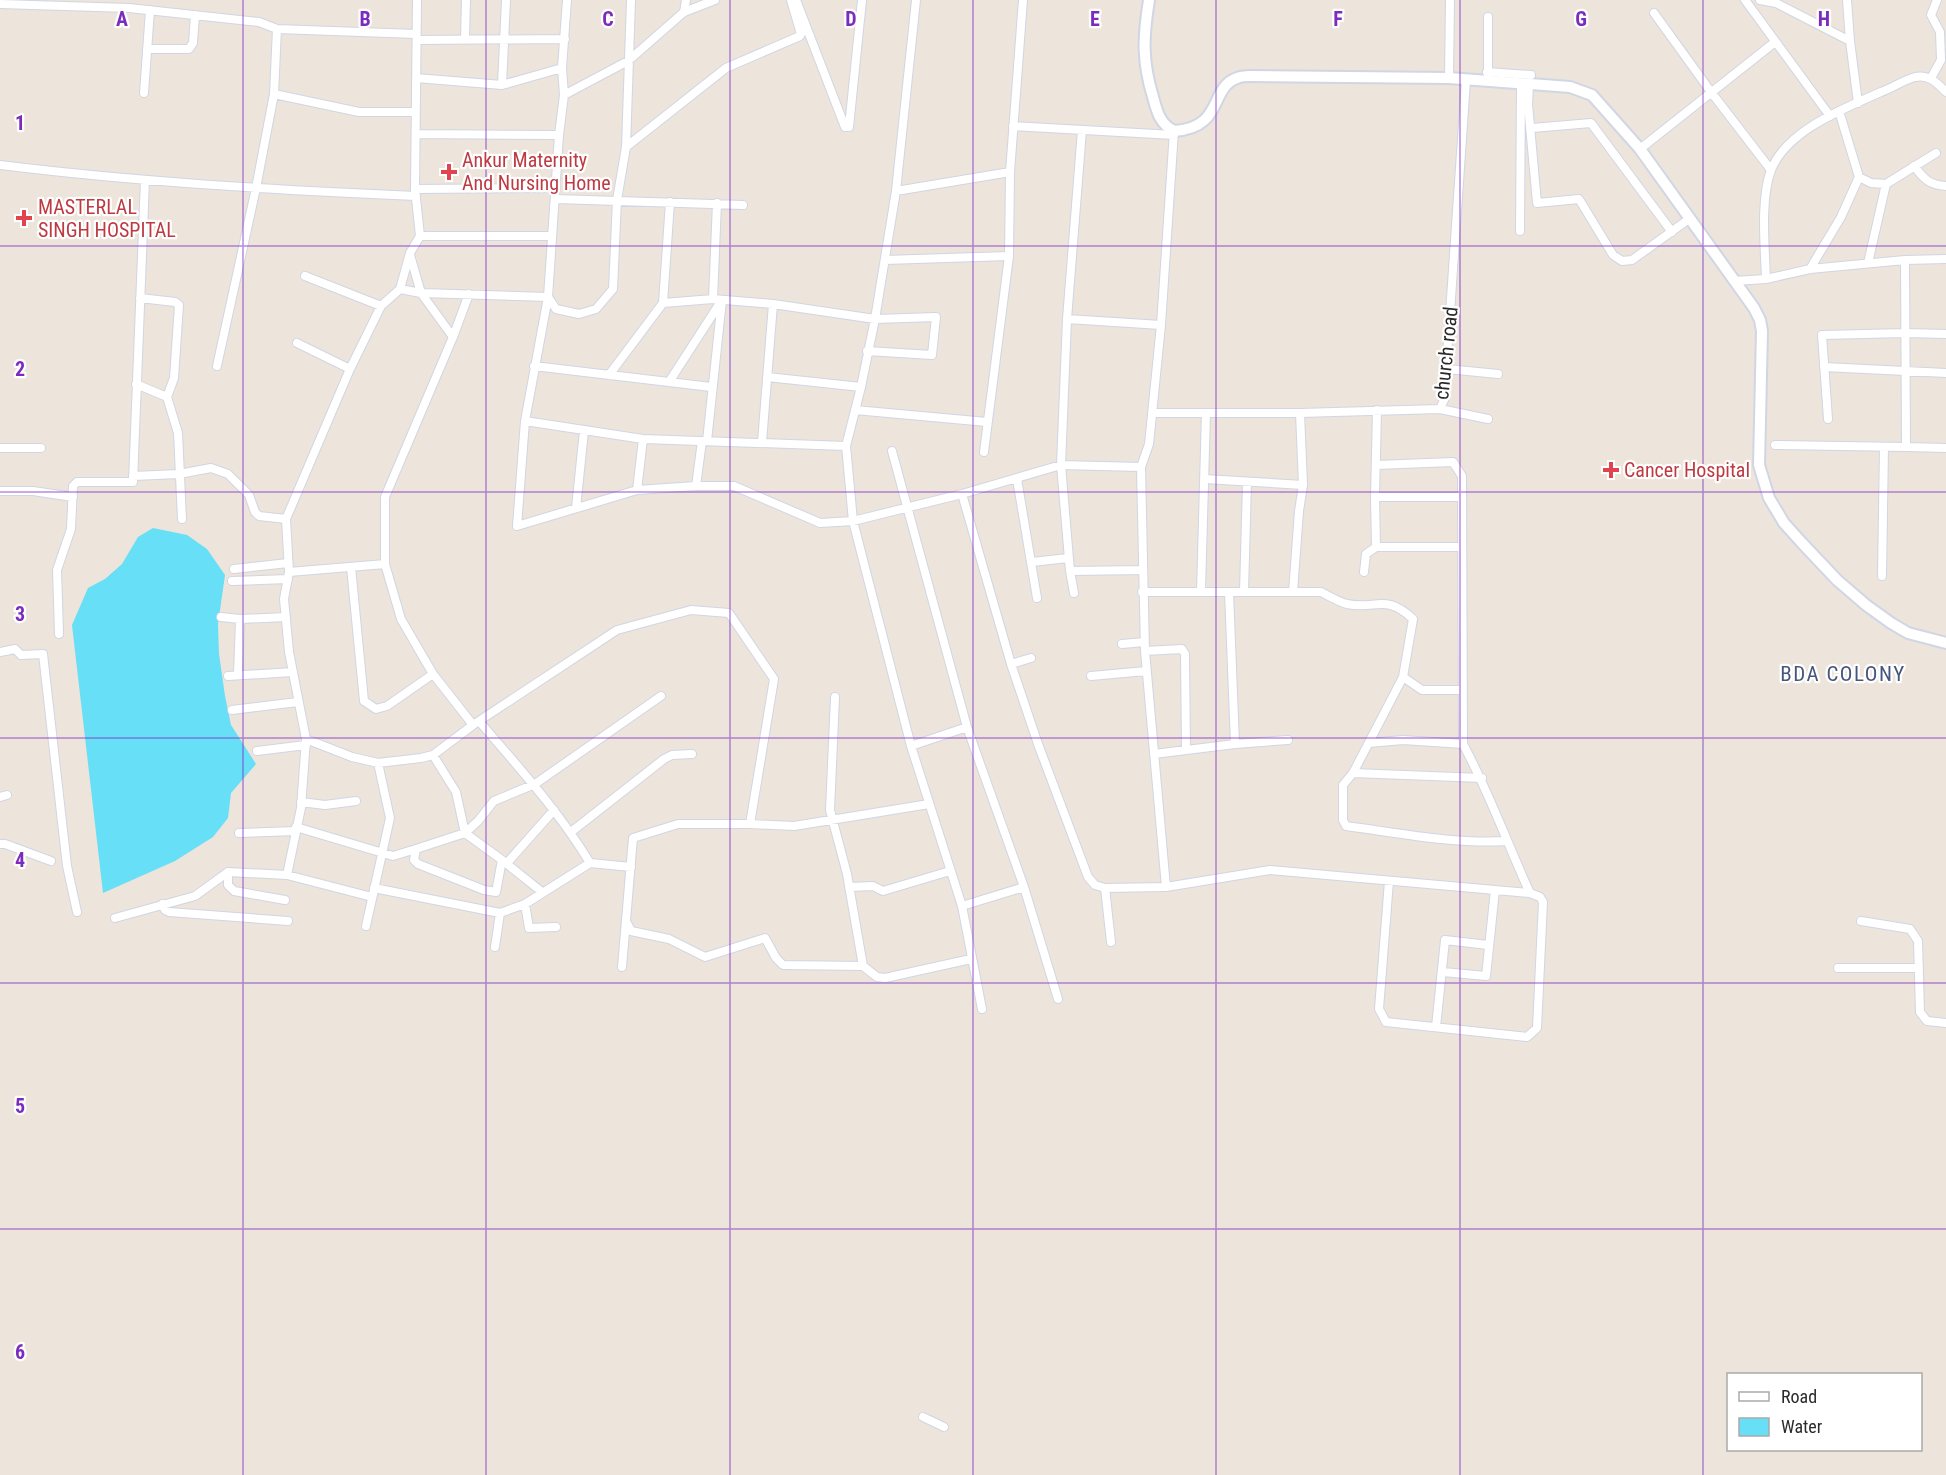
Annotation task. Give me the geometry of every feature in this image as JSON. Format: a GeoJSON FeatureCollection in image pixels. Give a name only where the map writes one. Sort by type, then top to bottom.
{"type":"FeatureCollection","features":[{"type":"Feature","properties":{"kind":"street"},"geometry":{"type":"LineString","coordinates":[[287,875],[301,802],[306,742],[292,672],[284,599],[288,576],[286,519],[350,369],[381,306],[400,290],[410,253],[420,236],[415,192],[417,0]]}},
{"type":"Feature","properties":{"kind":"street"},"geometry":{"type":"LineString","coordinates":[[465,39],[466,0]]}},
{"type":"Feature","properties":{"kind":"street"},"geometry":{"type":"LineString","coordinates":[[502,84],[506,0]]}},
{"type":"Feature","properties":{"kind":"street"},"geometry":{"type":"LineString","coordinates":[[567,0],[562,68],[564,95],[559,135],[548,297],[525,421],[517,526],[637,490],[696,486],[734,486],[820,523],[854,521],[962,494],[1061,465],[1141,467]]}},
{"type":"Feature","properties":{"kind":"street"},"geometry":{"type":"LineString","coordinates":[[548,297],[556,309],[579,314],[596,309],[613,289],[617,200],[626,147],[631,0]]}},
{"type":"Feature","properties":{"kind":"street"},"geometry":{"type":"LineString","coordinates":[[684,12],[686,0]]}},
{"type":"Feature","properties":{"kind":"street"},"geometry":{"type":"LineString","coordinates":[[564,95],[628,61],[684,12],[715,0]]}},
{"type":"Feature","properties":{"kind":"street"},"geometry":{"type":"LineString","coordinates":[[626,147],[726,68],[800,36],[791,0]]}},
{"type":"Feature","properties":{"kind":"street"},"geometry":{"type":"LineString","coordinates":[[796,0],[845,128],[849,128],[862,0]]}},
{"type":"Feature","properties":{"kind":"street"},"geometry":{"type":"LineString","coordinates":[[916,0],[896,191],[875,319],[846,446],[854,521],[911,746],[962,906],[982,1009]]}},
{"type":"Feature","properties":{"kind":"street"},"geometry":{"type":"LineString","coordinates":[[984,452],[1010,256],[1010,172],[1023,0]]}},
{"type":"Feature","properties":{"kind":"street"},"geometry":{"type":"LineString","coordinates":[[1149,0],[1143,35],[1146,75],[1162,122],[1174,133]]}},
{"type":"Feature","properties":{"kind":"street"},"geometry":{"type":"LineString","coordinates":[[1449,78],[1450,0]]}},
{"type":"Feature","properties":{"kind":"street"},"geometry":{"type":"LineString","coordinates":[[1745,0],[1830,116]]}},
{"type":"Feature","properties":{"kind":"street"},"geometry":{"type":"LineString","coordinates":[[1760,0],[1775,2],[1850,40]]}},
{"type":"Feature","properties":{"kind":"street"},"geometry":{"type":"LineString","coordinates":[[1847,0],[1858,103]]}},
{"type":"Feature","properties":{"kind":"street"},"geometry":{"type":"LineString","coordinates":[[1931,78],[1941,60],[1940,32],[1931,15],[1937,0]]}},
{"type":"Feature","properties":{"kind":"street"},"geometry":{"type":"LineString","coordinates":[[0,4],[128,4],[150,10],[259,21],[277,29],[465,39],[565,39]]}},
{"type":"Feature","properties":{"kind":"street"},"geometry":{"type":"LineString","coordinates":[[144,93],[150,10]]}},
{"type":"Feature","properties":{"kind":"street"},"geometry":{"type":"LineString","coordinates":[[1654,13],[1771,170]]}},
{"type":"Feature","properties":{"kind":"street"},"geometry":{"type":"LineString","coordinates":[[147,49],[189,49],[193,44],[195,15]]}},
{"type":"Feature","properties":{"kind":"street"},"geometry":{"type":"LineString","coordinates":[[1487,76],[1488,17]]}},
{"type":"Feature","properties":{"kind":"street"},"geometry":{"type":"LineString","coordinates":[[217,366],[274,94],[277,29]]}},
{"type":"Feature","properties":{"kind":"street"},"geometry":{"type":"LineString","coordinates":[[1640,149],[1775,42]]}},
{"type":"Feature","properties":{"kind":"street"},"geometry":{"type":"LineString","coordinates":[[416,78],[502,84],[562,68]]}},
{"type":"Feature","properties":{"kind":"street"},"geometry":{"type":"LineString","coordinates":[[1013,126],[1174,133],[1192,129],[1202,123],[1214,110],[1229,82],[1238,77],[1466,80],[1487,76],[1570,87],[1592,95],[1640,149],[1760,320],[1762,331],[1759,465],[1769,498],[1784,523],[1837,580],[1866,605],[1908,633],[1946,643]]}},
{"type":"Feature","properties":{"kind":"street"},"geometry":{"type":"LineString","coordinates":[[1766,279],[1765,199],[1771,170],[1785,148],[1795,138],[1839,111],[1916,77],[1931,78],[1946,92]]}},
{"type":"Feature","properties":{"kind":"street","name":"church road"},"geometry":{"type":"LineString","coordinates":[[1152,413],[1300,413],[1440,409],[1444,400],[1447,369],[1466,80]]}},
{"type":"Feature","properties":{"kind":"street"},"geometry":{"type":"LineString","coordinates":[[1527,81],[1537,203],[1578,199],[1613,255],[1622,261],[1632,260],[1689,219]]}},
{"type":"Feature","properties":{"kind":"street"},"geometry":{"type":"LineString","coordinates":[[1520,231],[1527,81]]}},
{"type":"Feature","properties":{"kind":"street"},"geometry":{"type":"LineString","coordinates":[[274,94],[359,112],[415,112]]}},
{"type":"Feature","properties":{"kind":"street"},"geometry":{"type":"LineString","coordinates":[[1810,269],[1841,217],[1859,177],[1839,111]]}},
{"type":"Feature","properties":{"kind":"street"},"geometry":{"type":"LineString","coordinates":[[1532,128],[1592,123],[1671,232]]}},
{"type":"Feature","properties":{"kind":"street"},"geometry":{"type":"LineString","coordinates":[[1074,594],[1068,558],[1061,465],[1068,319],[1082,130]]}},
{"type":"Feature","properties":{"kind":"street"},"geometry":{"type":"LineString","coordinates":[[1166,887],[1144,651],[1141,467],[1149,444],[1161,325],[1174,133]]}},
{"type":"Feature","properties":{"kind":"street"},"geometry":{"type":"LineString","coordinates":[[416,134],[559,135]]}},
{"type":"Feature","properties":{"kind":"street"},"geometry":{"type":"LineString","coordinates":[[1859,177],[1871,183],[1886,184],[1936,153]]}},
{"type":"Feature","properties":{"kind":"street"},"geometry":{"type":"LineString","coordinates":[[0,165],[84,175],[256,188],[415,192],[556,188]]}},
{"type":"Feature","properties":{"kind":"street"},"geometry":{"type":"LineString","coordinates":[[1914,166],[1923,178],[1933,185],[1946,186]]}},
{"type":"Feature","properties":{"kind":"street"},"geometry":{"type":"LineString","coordinates":[[896,191],[1010,172]]}},
{"type":"Feature","properties":{"kind":"street"},"geometry":{"type":"LineString","coordinates":[[59,634],[57,570],[71,529],[73,486],[77,482],[133,482],[146,180]]}},
{"type":"Feature","properties":{"kind":"street"},"geometry":{"type":"LineString","coordinates":[[1868,263],[1886,184]]}},
{"type":"Feature","properties":{"kind":"street"},"geometry":{"type":"LineString","coordinates":[[555,199],[743,205]]}},
{"type":"Feature","properties":{"kind":"street"},"geometry":{"type":"LineString","coordinates":[[609,375],[663,303],[670,202]]}},
{"type":"Feature","properties":{"kind":"street"},"geometry":{"type":"LineString","coordinates":[[696,486],[711,387],[718,300],[717,203]]}},
{"type":"Feature","properties":{"kind":"street"},"geometry":{"type":"LineString","coordinates":[[420,236],[551,236]]}},
{"type":"Feature","properties":{"kind":"street"},"geometry":{"type":"LineString","coordinates":[[410,253],[421,293],[453,337]]}},
{"type":"Feature","properties":{"kind":"street"},"geometry":{"type":"LineString","coordinates":[[885,260],[1010,256]]}},
{"type":"Feature","properties":{"kind":"street"},"geometry":{"type":"LineString","coordinates":[[1734,281],[1766,279],[1810,269],[1905,260],[1946,259]]}},
{"type":"Feature","properties":{"kind":"street"},"geometry":{"type":"LineString","coordinates":[[1905,260],[1906,447]]}},
{"type":"Feature","properties":{"kind":"street"},"geometry":{"type":"LineString","coordinates":[[305,276],[381,306]]}},
{"type":"Feature","properties":{"kind":"street"},"geometry":{"type":"LineString","coordinates":[[400,290],[421,293],[548,297]]}},
{"type":"Feature","properties":{"kind":"street"},"geometry":{"type":"LineString","coordinates":[[469,294],[385,497],[385,564],[401,619],[433,674],[535,784],[572,832],[590,863]]}},
{"type":"Feature","properties":{"kind":"street"},"geometry":{"type":"LineString","coordinates":[[140,298],[175,302],[179,306],[175,375],[167,397],[178,433],[182,519]]}},
{"type":"Feature","properties":{"kind":"street"},"geometry":{"type":"LineString","coordinates":[[663,303],[718,300],[773,304],[875,319],[936,317],[932,355],[867,351]]}},
{"type":"Feature","properties":{"kind":"street"},"geometry":{"type":"LineString","coordinates":[[669,382],[718,300]]}},
{"type":"Feature","properties":{"kind":"street"},"geometry":{"type":"LineString","coordinates":[[762,442],[773,304]]}},
{"type":"Feature","properties":{"kind":"street"},"geometry":{"type":"LineString","coordinates":[[1068,319],[1161,325]]}},
{"type":"Feature","properties":{"kind":"street"},"geometry":{"type":"LineString","coordinates":[[1828,419],[1822,335],[1946,334]]}},
{"type":"Feature","properties":{"kind":"street"},"geometry":{"type":"LineString","coordinates":[[297,343],[350,369]]}},
{"type":"Feature","properties":{"kind":"street"},"geometry":{"type":"LineString","coordinates":[[534,366],[711,387]]}},
{"type":"Feature","properties":{"kind":"street"},"geometry":{"type":"LineString","coordinates":[[1824,367],[1946,373]]}},
{"type":"Feature","properties":{"kind":"street"},"geometry":{"type":"LineString","coordinates":[[1447,369],[1498,374]]}},
{"type":"Feature","properties":{"kind":"street"},"geometry":{"type":"LineString","coordinates":[[767,377],[861,387]]}},
{"type":"Feature","properties":{"kind":"street"},"geometry":{"type":"LineString","coordinates":[[136,384],[167,397]]}},
{"type":"Feature","properties":{"kind":"street"},"geometry":{"type":"LineString","coordinates":[[1440,409],[1488,419]]}},
{"type":"Feature","properties":{"kind":"street"},"geometry":{"type":"LineString","coordinates":[[1376,548],[1377,410]]}},
{"type":"Feature","properties":{"kind":"street"},"geometry":{"type":"LineString","coordinates":[[855,411],[987,422]]}},
{"type":"Feature","properties":{"kind":"street"},"geometry":{"type":"LineString","coordinates":[[1201,591],[1206,413]]}},
{"type":"Feature","properties":{"kind":"street"},"geometry":{"type":"LineString","coordinates":[[1293,592],[1303,485],[1300,413]]}},
{"type":"Feature","properties":{"kind":"street"},"geometry":{"type":"LineString","coordinates":[[525,421],[644,439],[846,446]]}},
{"type":"Feature","properties":{"kind":"street"},"geometry":{"type":"LineString","coordinates":[[576,508],[584,431]]}},
{"type":"Feature","properties":{"kind":"street"},"geometry":{"type":"LineString","coordinates":[[637,490],[644,439]]}},
{"type":"Feature","properties":{"kind":"street"},"geometry":{"type":"LineString","coordinates":[[1775,445],[1946,448]]}},
{"type":"Feature","properties":{"kind":"street"},"geometry":{"type":"LineString","coordinates":[[1882,576],[1884,447]]}},
{"type":"Feature","properties":{"kind":"street"},"geometry":{"type":"LineString","coordinates":[[0,448],[41,448]]}},
{"type":"Feature","properties":{"kind":"street"},"geometry":{"type":"LineString","coordinates":[[892,451],[967,727],[1024,887],[1058,999]]}},
{"type":"Feature","properties":{"kind":"street"},"geometry":{"type":"LineString","coordinates":[[1376,465],[1453,462],[1462,476],[1463,744],[1482,778],[1506,841],[1530,893]]}},
{"type":"Feature","properties":{"kind":"street"},"geometry":{"type":"LineString","coordinates":[[134,476],[179,474],[211,468],[228,474],[249,495],[255,512],[259,516],[286,519]]}},
{"type":"Feature","properties":{"kind":"street"},"geometry":{"type":"LineString","coordinates":[[1017,479],[1037,598]]}},
{"type":"Feature","properties":{"kind":"street"},"geometry":{"type":"LineString","coordinates":[[1205,479],[1303,485]]}},
{"type":"Feature","properties":{"kind":"street"},"geometry":{"type":"LineString","coordinates":[[1244,592],[1247,482]]}},
{"type":"Feature","properties":{"kind":"street"},"geometry":{"type":"LineString","coordinates":[[0,492],[33,491],[73,497]]}},
{"type":"Feature","properties":{"kind":"street"},"geometry":{"type":"LineString","coordinates":[[962,494],[1011,664],[1088,877],[1095,885],[1105,888],[1166,887],[1270,870],[1530,893],[1540,897],[1543,902],[1537,1028],[1527,1037],[1386,1022],[1380,1009],[1389,881]]}},
{"type":"Feature","properties":{"kind":"street"},"geometry":{"type":"LineString","coordinates":[[1375,497],[1462,497]]}},
{"type":"Feature","properties":{"kind":"street"},"geometry":{"type":"LineString","coordinates":[[1364,572],[1366,554],[1376,548],[1461,547]]}},
{"type":"Feature","properties":{"kind":"street"},"geometry":{"type":"LineString","coordinates":[[1032,562],[1068,558]]}},
{"type":"Feature","properties":{"kind":"street"},"geometry":{"type":"LineString","coordinates":[[234,569],[288,563]]}},
{"type":"Feature","properties":{"kind":"street"},"geometry":{"type":"LineString","coordinates":[[232,581],[385,564]]}},
{"type":"Feature","properties":{"kind":"street"},"geometry":{"type":"LineString","coordinates":[[351,567],[364,701],[376,709],[387,706],[433,674]]}},
{"type":"Feature","properties":{"kind":"street"},"geometry":{"type":"LineString","coordinates":[[1070,571],[1142,570]]}},
{"type":"Feature","properties":{"kind":"street"},"geometry":{"type":"LineString","coordinates":[[1142,592],[1321,592],[1347,604],[1392,604],[1404,610],[1413,619],[1403,677],[1353,773],[1342,785],[1343,820],[1346,826],[1478,842],[1506,841]]}},
{"type":"Feature","properties":{"kind":"street"},"geometry":{"type":"LineString","coordinates":[[1228,592],[1235,744]]}},
{"type":"Feature","properties":{"kind":"street"},"geometry":{"type":"LineString","coordinates":[[257,751],[306,742],[352,758],[378,763],[420,758],[433,754],[617,630],[691,610],[729,613],[774,679],[750,824]]}},
{"type":"Feature","properties":{"kind":"street"},"geometry":{"type":"LineString","coordinates":[[221,617],[240,619],[286,617]]}},
{"type":"Feature","properties":{"kind":"street"},"geometry":{"type":"LineString","coordinates":[[238,675],[240,619]]}},
{"type":"Feature","properties":{"kind":"street"},"geometry":{"type":"LineString","coordinates":[[1122,644],[1144,642]]}},
{"type":"Feature","properties":{"kind":"street"},"geometry":{"type":"LineString","coordinates":[[0,652],[15,649],[21,655],[44,654],[67,866],[77,912]]}},
{"type":"Feature","properties":{"kind":"street"},"geometry":{"type":"LineString","coordinates":[[1144,651],[1182,649],[1185,654],[1186,750]]}},
{"type":"Feature","properties":{"kind":"street"},"geometry":{"type":"LineString","coordinates":[[1011,664],[1031,658]]}},
{"type":"Feature","properties":{"kind":"street"},"geometry":{"type":"LineString","coordinates":[[1091,676],[1146,670]]}},
{"type":"Feature","properties":{"kind":"street"},"geometry":{"type":"LineString","coordinates":[[228,676],[292,672]]}},
{"type":"Feature","properties":{"kind":"street"},"geometry":{"type":"LineString","coordinates":[[1403,677],[1422,690],[1462,690]]}},
{"type":"Feature","properties":{"kind":"street"},"geometry":{"type":"LineString","coordinates":[[239,833],[296,829],[393,856],[416,849],[465,833],[494,801],[535,784],[661,696]]}},
{"type":"Feature","properties":{"kind":"street"},"geometry":{"type":"LineString","coordinates":[[834,697],[830,810],[849,887],[863,966]]}},
{"type":"Feature","properties":{"kind":"street"},"geometry":{"type":"LineString","coordinates":[[232,710],[298,702]]}},
{"type":"Feature","properties":{"kind":"street"},"geometry":{"type":"LineString","coordinates":[[911,746],[967,727]]}},
{"type":"Feature","properties":{"kind":"street"},"geometry":{"type":"LineString","coordinates":[[1154,754],[1288,740]]}},
{"type":"Feature","properties":{"kind":"street"},"geometry":{"type":"LineString","coordinates":[[1369,743],[1403,740],[1463,744]]}},
{"type":"Feature","properties":{"kind":"street"},"geometry":{"type":"LineString","coordinates":[[433,754],[456,792],[465,833],[505,861],[542,892]]}},
{"type":"Feature","properties":{"kind":"street"},"geometry":{"type":"LineString","coordinates":[[572,832],[664,759],[692,754]]}},
{"type":"Feature","properties":{"kind":"street"},"geometry":{"type":"LineString","coordinates":[[366,926],[390,818],[378,763]]}},
{"type":"Feature","properties":{"kind":"street"},"geometry":{"type":"LineString","coordinates":[[1353,773],[1482,778]]}},
{"type":"Feature","properties":{"kind":"street"},"geometry":{"type":"LineString","coordinates":[[301,802],[325,805],[356,801]]}},
{"type":"Feature","properties":{"kind":"street"},"geometry":{"type":"LineString","coordinates":[[622,967],[633,838],[678,824],[794,826],[929,804]]}},
{"type":"Feature","properties":{"kind":"street"},"geometry":{"type":"LineString","coordinates":[[416,849],[414,860],[417,864],[484,890],[496,892],[505,861],[555,810]]}},
{"type":"Feature","properties":{"kind":"street"},"geometry":{"type":"LineString","coordinates":[[0,844],[51,861]]}},
{"type":"Feature","properties":{"kind":"street"},"geometry":{"type":"LineString","coordinates":[[374,888],[500,913],[525,904],[590,863],[631,867]]}},
{"type":"Feature","properties":{"kind":"street"},"geometry":{"type":"LineString","coordinates":[[849,887],[873,886],[883,891],[950,871]]}},
{"type":"Feature","properties":{"kind":"street"},"geometry":{"type":"LineString","coordinates":[[228,872],[228,885],[231,889],[285,900]]}},
{"type":"Feature","properties":{"kind":"street"},"geometry":{"type":"LineString","coordinates":[[115,918],[195,896],[228,872],[287,875],[372,897]]}},
{"type":"Feature","properties":{"kind":"street"},"geometry":{"type":"LineString","coordinates":[[962,906],[1024,887]]}},
{"type":"Feature","properties":{"kind":"street"},"geometry":{"type":"LineString","coordinates":[[1105,888],[1112,942]]}},
{"type":"Feature","properties":{"kind":"street"},"geometry":{"type":"LineString","coordinates":[[1443,972],[1486,976],[1495,890]]}},
{"type":"Feature","properties":{"kind":"street"},"geometry":{"type":"LineString","coordinates":[[162,904],[169,912],[288,921]]}},
{"type":"Feature","properties":{"kind":"street"},"geometry":{"type":"LineString","coordinates":[[525,904],[529,928],[556,927]]}},
{"type":"Feature","properties":{"kind":"street"},"geometry":{"type":"LineString","coordinates":[[495,947],[500,913]]}},
{"type":"Feature","properties":{"kind":"street"},"geometry":{"type":"LineString","coordinates":[[1861,921],[1910,929],[1913,932],[1918,941],[1920,1012],[1927,1021],[1946,1023]]}},
{"type":"Feature","properties":{"kind":"street"},"geometry":{"type":"LineString","coordinates":[[627,922],[631,931],[669,939],[705,957],[765,938],[776,958],[783,965],[863,966],[877,977],[885,978],[971,958]]}},
{"type":"Feature","properties":{"kind":"street"},"geometry":{"type":"LineString","coordinates":[[1436,1027],[1445,940],[1488,945]]}},
{"type":"Feature","properties":{"kind":"street"},"geometry":{"type":"LineString","coordinates":[[1838,968],[1919,968]]}},
{"type":"Feature","properties":{"kind":"street"},"geometry":{"type":"LineString","coordinates":[[923,1417],[944,1427]]}},
{"type":"Feature","properties":{"kind":"water"},"geometry":{"type":"Polygon","coordinates":[[[153,528],[187,535],[207,549],[225,575],[218,624],[219,654],[225,696],[231,725],[256,764],[231,793],[228,818],[213,837],[175,861],[103,893],[72,625],[88,588],[105,579],[122,564],[138,537],[153,528]]]}},
{"type":"Feature","properties":{"kind":"place","name":"Ankur Maternity And Nursing Home"},"geometry":{"type":"Point","coordinates":[449,172]}},
{"type":"Feature","properties":{"kind":"place","name":"MASTERLAL SINGH HOSPITAL"},"geometry":{"type":"Point","coordinates":[24,218]}},
{"type":"Feature","properties":{"kind":"place","name":"Cancer Hospital"},"geometry":{"type":"Point","coordinates":[1611,470]}},
{"type":"Feature","properties":{"kind":"district","name":"BDA COLONY"},"geometry":{"type":"Point","coordinates":[1843,674]}}]}
